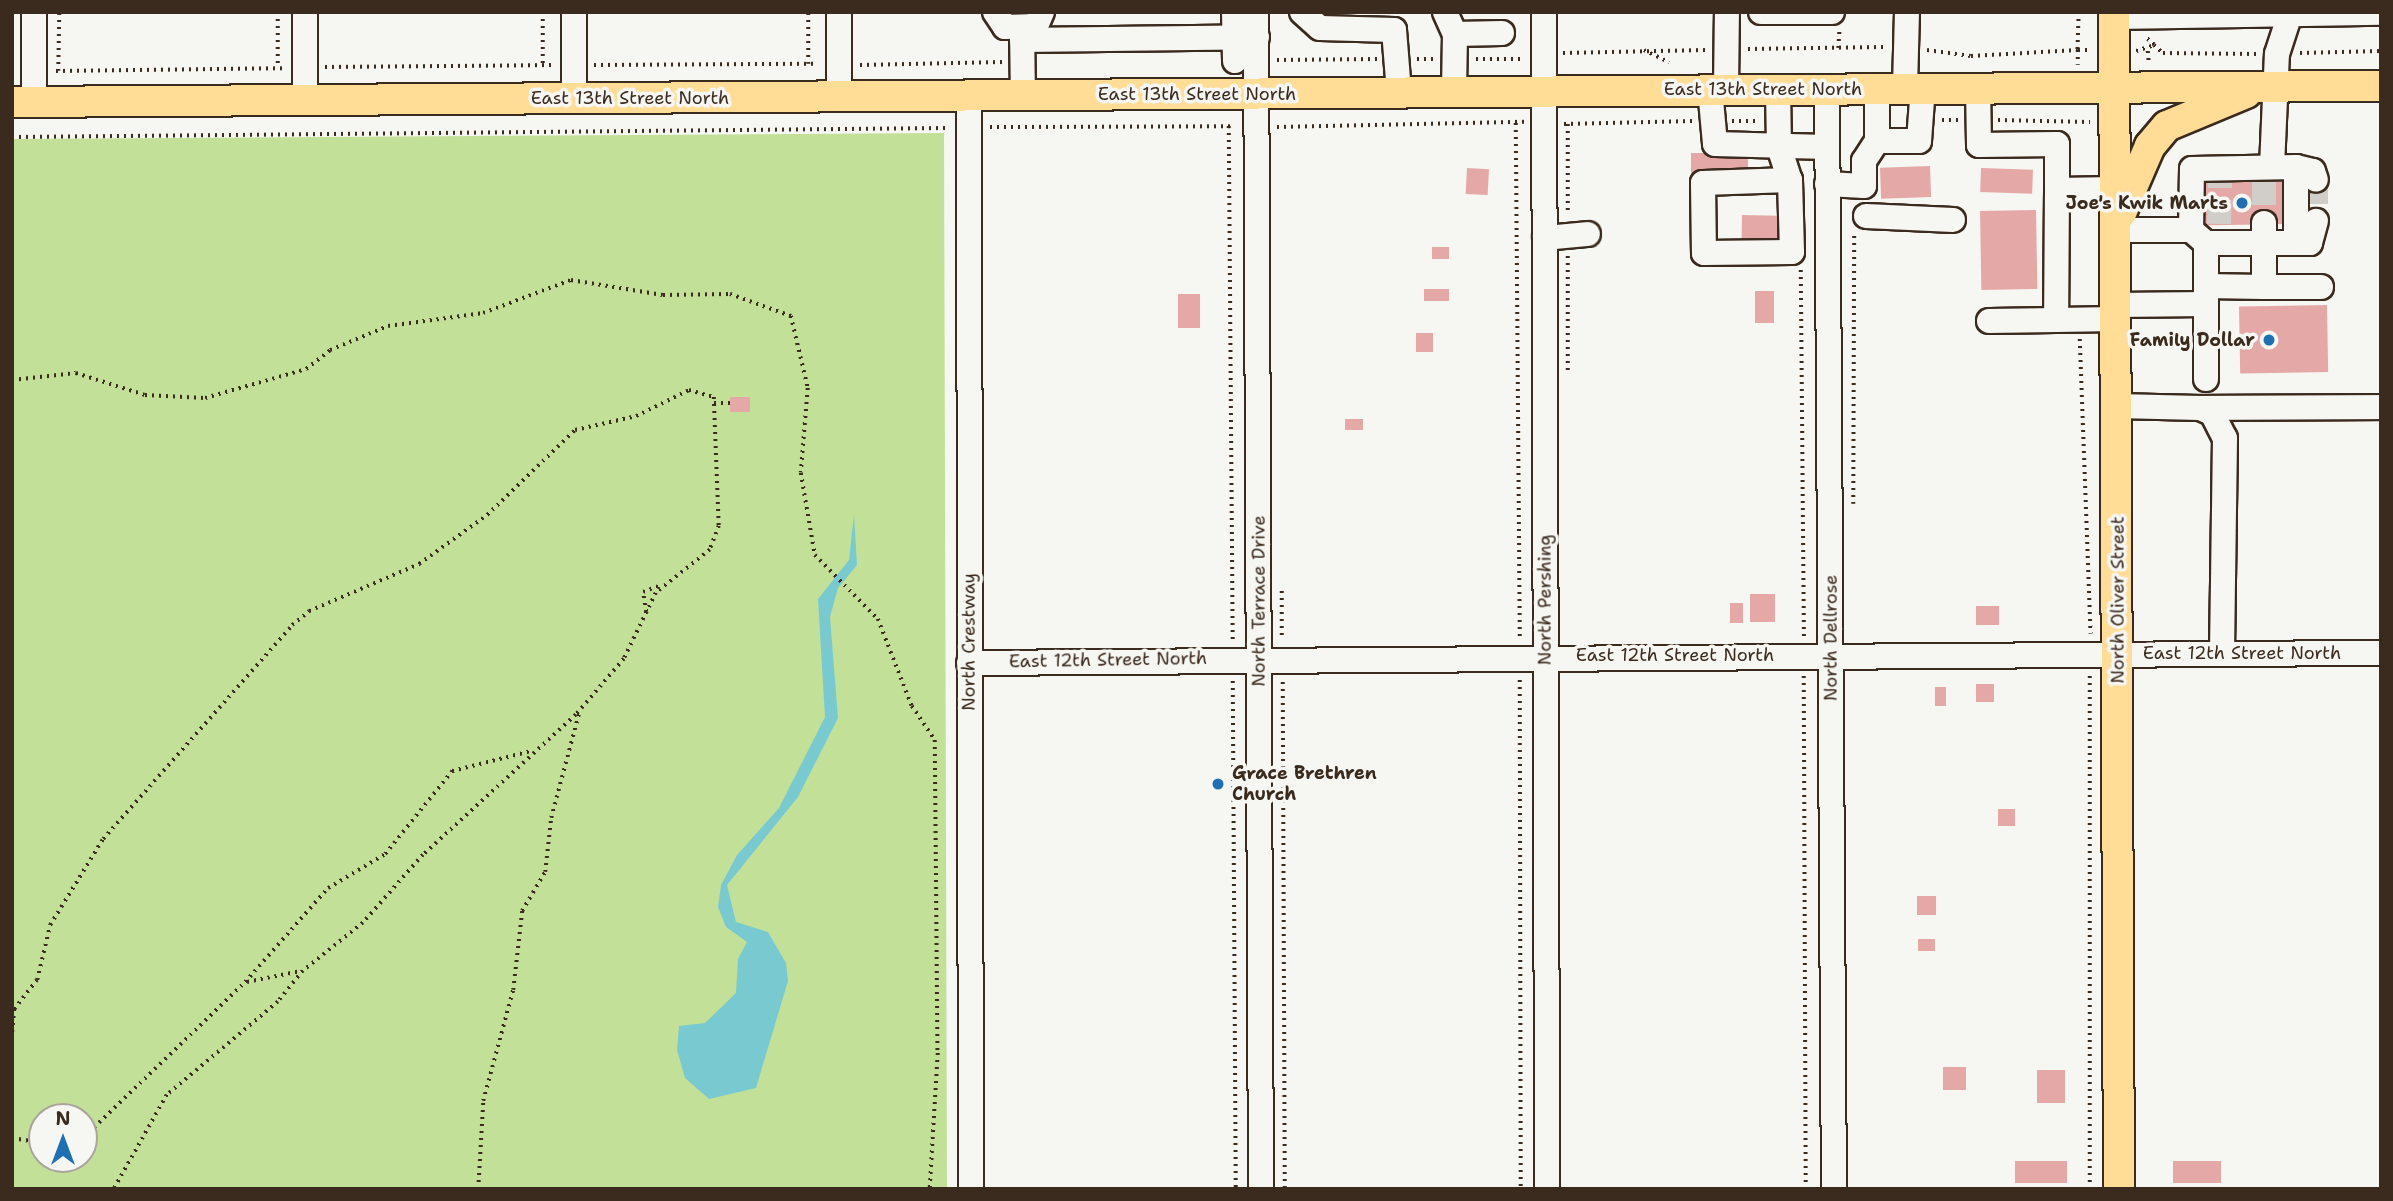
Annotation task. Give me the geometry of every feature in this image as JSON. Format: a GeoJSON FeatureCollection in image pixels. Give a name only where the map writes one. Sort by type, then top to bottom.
{"type":"FeatureCollection","features":[{"type":"Feature","properties":{"kind":"main road","name":"North Oliver Street"},"geometry":{"type":"LineString","coordinates":[[2114,15],[2119,654],[2119,1189]]}},
{"type":"Feature","properties":{"kind":"main road","name":"East 13th Street North"},"geometry":{"type":"LineString","coordinates":[[23,102],[2381,86]]}},
{"type":"Feature","properties":{"kind":"main road"},"geometry":{"type":"LineString","coordinates":[[2115,228],[2150,146],[2167,126],[2269,87]]}},
{"type":"Feature","properties":{"kind":"street"},"geometry":{"type":"LineString","coordinates":[[23,102],[34,12]]}},
{"type":"Feature","properties":{"kind":"street"},"geometry":{"type":"LineString","coordinates":[[305,12],[305,101]]}},
{"type":"Feature","properties":{"kind":"street"},"geometry":{"type":"LineString","coordinates":[[574,12],[574,99]]}},
{"type":"Feature","properties":{"kind":"street"},"geometry":{"type":"LineString","coordinates":[[839,12],[839,97]]}},
{"type":"Feature","properties":{"kind":"street"},"geometry":{"type":"LineString","coordinates":[[995,12],[998,24],[1241,37]]}},
{"type":"Feature","properties":{"kind":"street"},"geometry":{"type":"LineString","coordinates":[[1225,12],[1241,37]]}},
{"type":"Feature","properties":{"kind":"street"},"geometry":{"type":"LineString","coordinates":[[1234,12],[1241,37]]}},
{"type":"Feature","properties":{"kind":"street"},"geometry":{"type":"LineString","coordinates":[[1302,12],[1320,28],[1395,30],[1399,92]]}},
{"type":"Feature","properties":{"kind":"street","name":"North Pershing"},"geometry":{"type":"LineString","coordinates":[[1544,12],[1547,1189]]}},
{"type":"Feature","properties":{"kind":"street"},"geometry":{"type":"LineString","coordinates":[[1727,12],[1713,120],[1715,144],[1827,147]]}},
{"type":"Feature","properties":{"kind":"street"},"geometry":{"type":"LineString","coordinates":[[1761,12],[1832,12]]}},
{"type":"Feature","properties":{"kind":"street"},"geometry":{"type":"LineString","coordinates":[[1866,216],[1864,161],[1877,141],[1902,88],[1907,12]]}},
{"type":"Feature","properties":{"kind":"street"},"geometry":{"type":"LineString","coordinates":[[2114,15],[2289,17],[2381,13]]}},
{"type":"Feature","properties":{"kind":"street"},"geometry":{"type":"LineString","coordinates":[[2289,17],[2269,87],[2296,243]]}},
{"type":"Feature","properties":{"kind":"street"},"geometry":{"type":"LineString","coordinates":[[1454,92],[1450,23],[1502,33]]}},
{"type":"Feature","properties":{"kind":"street"},"geometry":{"type":"LineString","coordinates":[[1023,95],[1029,26]]}},
{"type":"Feature","properties":{"kind":"street","name":"North Terrace Drive"},"geometry":{"type":"LineString","coordinates":[[1241,37],[1257,93],[1261,1189]]}},
{"type":"Feature","properties":{"kind":"street"},"geometry":{"type":"LineString","coordinates":[[1978,87],[1979,145],[2057,144],[2056,320]]}},
{"type":"Feature","properties":{"kind":"street","name":"North Dellrose"},"geometry":{"type":"LineString","coordinates":[[1827,88],[1834,1189]]}},
{"type":"Feature","properties":{"kind":"street"},"geometry":{"type":"LineString","coordinates":[[1877,141],[1919,141],[1921,120],[1902,88]]}},
{"type":"Feature","properties":{"kind":"street"},"geometry":{"type":"LineString","coordinates":[[1778,89],[1779,147],[1790,180],[1792,252],[1704,253],[1703,183],[1790,180]]}},
{"type":"Feature","properties":{"kind":"street","name":"North Crestway"},"geometry":{"type":"LineString","coordinates":[[969,96],[971,1189]]}},
{"type":"Feature","properties":{"kind":"street"},"geometry":{"type":"LineString","coordinates":[[2206,379],[2209,235],[2192,169],[2221,175],[2283,173]]}},
{"type":"Feature","properties":{"kind":"street"},"geometry":{"type":"LineString","coordinates":[[1791,207],[1828,203],[1864,186]]}},
{"type":"Feature","properties":{"kind":"street"},"geometry":{"type":"LineString","coordinates":[[2057,190],[2115,189]]}},
{"type":"Feature","properties":{"kind":"street"},"geometry":{"type":"LineString","coordinates":[[1828,203],[1866,216],[1953,220]]}},
{"type":"Feature","properties":{"kind":"street"},"geometry":{"type":"LineString","coordinates":[[2115,228],[2209,235],[2264,233],[2296,243],[2310,243],[2316,221]]}},
{"type":"Feature","properties":{"kind":"street"},"geometry":{"type":"LineString","coordinates":[[2264,233],[2264,287]]}},
{"type":"Feature","properties":{"kind":"street"},"geometry":{"type":"LineString","coordinates":[[1545,239],[1588,234]]}},
{"type":"Feature","properties":{"kind":"street"},"geometry":{"type":"LineString","coordinates":[[1989,321],[2056,320],[2264,287],[2321,287]]}},
{"type":"Feature","properties":{"kind":"street"},"geometry":{"type":"LineString","coordinates":[[2117,406],[2381,407]]}},
{"type":"Feature","properties":{"kind":"street"},"geometry":{"type":"LineString","coordinates":[[2200,408],[2212,413],[2225,438],[2222,653]]}},
{"type":"Feature","properties":{"kind":"street","name":"East 12th Street North"},"geometry":{"type":"LineString","coordinates":[[969,663],[1259,658],[2381,653]]}},
{"type":"Feature","properties":{"kind":"path"},"geometry":{"type":"LineString","coordinates":[[58,71],[59,12]]}},
{"type":"Feature","properties":{"kind":"path"},"geometry":{"type":"LineString","coordinates":[[278,12],[278,68]]}},
{"type":"Feature","properties":{"kind":"path"},"geometry":{"type":"LineString","coordinates":[[543,12],[543,65]]}},
{"type":"Feature","properties":{"kind":"path"},"geometry":{"type":"LineString","coordinates":[[808,12],[808,64]]}},
{"type":"Feature","properties":{"kind":"path"},"geometry":{"type":"LineString","coordinates":[[2078,50],[2079,12]]}},
{"type":"Feature","properties":{"kind":"path"},"geometry":{"type":"LineString","coordinates":[[1643,49],[1669,62]]}},
{"type":"Feature","properties":{"kind":"path"},"geometry":{"type":"LineString","coordinates":[[1921,120],[2060,118],[2069,127],[2077,122]]}},
{"type":"Feature","properties":{"kind":"path"},"geometry":{"type":"LineString","coordinates":[[12,136],[1778,121]]}},
{"type":"Feature","properties":{"kind":"path"},"geometry":{"type":"LineString","coordinates":[[12,380],[76,373],[145,395],[205,398],[306,369],[330,349],[388,326],[483,313],[572,280],[663,295],[749,299],[791,316],[802,346],[808,388],[803,500],[815,555],[828,575],[846,587],[888,636],[905,691],[936,747],[932,868],[938,1053],[930,1189]]}},
{"type":"Feature","properties":{"kind":"path"},"geometry":{"type":"LineString","coordinates":[[12,1032],[14,1009],[37,980],[50,925],[103,839],[292,625],[309,611],[419,564],[487,515],[575,430],[636,416],[689,390],[707,391],[714,403],[716,538],[701,560],[663,584],[643,592],[647,614]]}},
{"type":"Feature","properties":{"kind":"path"},"geometry":{"type":"LineString","coordinates":[[714,403],[730,403]]}},
{"type":"Feature","properties":{"kind":"path"},"geometry":{"type":"LineString","coordinates":[[114,1189],[156,1106],[278,1002],[303,971],[363,923],[423,855],[586,703],[624,659],[663,584]]}},
{"type":"Feature","properties":{"kind":"path"},"geometry":{"type":"LineString","coordinates":[[478,1189],[483,1101],[513,990],[522,911],[545,872],[551,818],[586,703]]}},
{"type":"Feature","properties":{"kind":"path"},"geometry":{"type":"LineString","coordinates":[[98,1124],[246,982],[328,888],[385,854],[452,771],[533,751]]}},
{"type":"Feature","properties":{"kind":"path"},"geometry":{"type":"LineString","coordinates":[[246,982],[303,971]]}},
{"type":"Feature","properties":{"kind":"green space"},"geometry":{"type":"Polygon","coordinates":[[[944,133],[947,1189],[12,1189],[12,139],[944,133]]]}},
{"type":"Feature","properties":{"kind":"water"},"geometry":{"type":"Polygon","coordinates":[[[854,515],[857,565],[838,588],[830,617],[838,718],[798,797],[727,885],[736,922],[768,932],[786,963],[788,981],[756,1088],[709,1099],[685,1078],[677,1050],[679,1026],[705,1023],[736,993],[738,959],[747,942],[726,927],[718,907],[721,885],[737,855],[779,808],[825,717],[818,599],[849,560],[854,515]]]}},
{"type":"Feature","properties":{"kind":"building"},"geometry":{"type":"Polygon","coordinates":[[[1691,153],[1748,153],[1748,176],[1691,176],[1691,153]]]}},
{"type":"Feature","properties":{"kind":"building"},"geometry":{"type":"Polygon","coordinates":[[[1930,166],[1931,197],[1881,199],[1880,168],[1930,166]]]}},
{"type":"Feature","properties":{"kind":"building"},"geometry":{"type":"Polygon","coordinates":[[[1467,168],[1489,169],[1488,195],[1466,194],[1467,168]]]}},
{"type":"Feature","properties":{"kind":"building"},"geometry":{"type":"Polygon","coordinates":[[[1981,168],[2033,170],[2032,194],[1980,192],[1981,168]]]}},
{"type":"Feature","properties":{"kind":"building"},"geometry":{"type":"Polygon","coordinates":[[[2286,181],[2287,224],[2198,226],[2197,183],[2286,181]]]}},
{"type":"Feature","properties":{"kind":"building"},"geometry":{"type":"Polygon","coordinates":[[[2036,210],[2037,289],[1981,290],[1980,211],[2036,210]]]}},
{"type":"Feature","properties":{"kind":"building"},"geometry":{"type":"Polygon","coordinates":[[[1742,215],[1782,216],[1782,244],[1742,243],[1742,215]]]}},
{"type":"Feature","properties":{"kind":"building"},"geometry":{"type":"Polygon","coordinates":[[[1432,247],[1449,247],[1449,259],[1432,259],[1432,247]]]}},
{"type":"Feature","properties":{"kind":"building"},"geometry":{"type":"Polygon","coordinates":[[[1424,289],[1449,289],[1449,301],[1424,301],[1424,289]]]}},
{"type":"Feature","properties":{"kind":"building"},"geometry":{"type":"Polygon","coordinates":[[[1755,291],[1774,291],[1774,323],[1755,323],[1755,291]]]}},
{"type":"Feature","properties":{"kind":"building"},"geometry":{"type":"Polygon","coordinates":[[[1178,294],[1200,294],[1200,328],[1178,328],[1178,294]]]}},
{"type":"Feature","properties":{"kind":"building"},"geometry":{"type":"Polygon","coordinates":[[[2327,305],[2328,372],[2240,374],[2239,307],[2327,305]]]}},
{"type":"Feature","properties":{"kind":"building"},"geometry":{"type":"Polygon","coordinates":[[[1416,333],[1433,333],[1433,352],[1416,352],[1416,333]]]}},
{"type":"Feature","properties":{"kind":"building"},"geometry":{"type":"Polygon","coordinates":[[[730,397],[750,397],[750,412],[730,412],[730,397]]]}},
{"type":"Feature","properties":{"kind":"building"},"geometry":{"type":"Polygon","coordinates":[[[1345,419],[1363,419],[1363,430],[1345,430],[1345,419]]]}},
{"type":"Feature","properties":{"kind":"building"},"geometry":{"type":"Polygon","coordinates":[[[1750,594],[1775,594],[1775,622],[1750,622],[1750,594]]]}},
{"type":"Feature","properties":{"kind":"building"},"geometry":{"type":"Polygon","coordinates":[[[1730,603],[1743,603],[1743,623],[1730,623],[1730,603]]]}},
{"type":"Feature","properties":{"kind":"building"},"geometry":{"type":"Polygon","coordinates":[[[1976,606],[1999,606],[1999,625],[1976,625],[1976,606]]]}},
{"type":"Feature","properties":{"kind":"building"},"geometry":{"type":"Polygon","coordinates":[[[1976,684],[1994,684],[1994,702],[1976,702],[1976,684]]]}},
{"type":"Feature","properties":{"kind":"building"},"geometry":{"type":"Polygon","coordinates":[[[1935,687],[1946,687],[1946,706],[1935,706],[1935,687]]]}},
{"type":"Feature","properties":{"kind":"building"},"geometry":{"type":"Polygon","coordinates":[[[1998,809],[2015,809],[2015,826],[1998,826],[1998,809]]]}},
{"type":"Feature","properties":{"kind":"building"},"geometry":{"type":"Polygon","coordinates":[[[1917,896],[1936,896],[1936,915],[1917,915],[1917,896]]]}},
{"type":"Feature","properties":{"kind":"building"},"geometry":{"type":"Polygon","coordinates":[[[1918,939],[1935,939],[1935,951],[1918,951],[1918,939]]]}},
{"type":"Feature","properties":{"kind":"building"},"geometry":{"type":"Polygon","coordinates":[[[1943,1067],[1966,1067],[1966,1090],[1943,1090],[1943,1067]]]}},
{"type":"Feature","properties":{"kind":"building"},"geometry":{"type":"Polygon","coordinates":[[[2037,1070],[2065,1070],[2065,1103],[2037,1103],[2037,1070]]]}},
{"type":"Feature","properties":{"kind":"building"},"geometry":{"type":"Polygon","coordinates":[[[2015,1161],[2067,1161],[2067,1183],[2015,1183],[2015,1161]]]}},
{"type":"Feature","properties":{"kind":"building"},"geometry":{"type":"Polygon","coordinates":[[[2173,1161],[2221,1161],[2221,1183],[2173,1183],[2173,1161]]]}},
{"type":"Feature","properties":{"kind":"tunnel"},"geometry":{"type":"LineString","coordinates":[[2316,180],[2316,221]]}},
{"type":"Feature","properties":{"kind":"tunnel"},"geometry":{"type":"LineString","coordinates":[[2264,181],[2264,223]]}},
{"type":"Feature","properties":{"kind":"tunnel"},"geometry":{"type":"LineString","coordinates":[[2219,224],[2220,182]]}},
{"type":"Feature","properties":{"kind":"place","name":"Joe's Kwik Marts"},"geometry":{"type":"Point","coordinates":[2242,203]}},
{"type":"Feature","properties":{"kind":"place","name":"Family Dollar"},"geometry":{"type":"Point","coordinates":[2269,340]}},
{"type":"Feature","properties":{"kind":"place","name":"Grace Brethren Church"},"geometry":{"type":"Point","coordinates":[1218,784]}}]}
